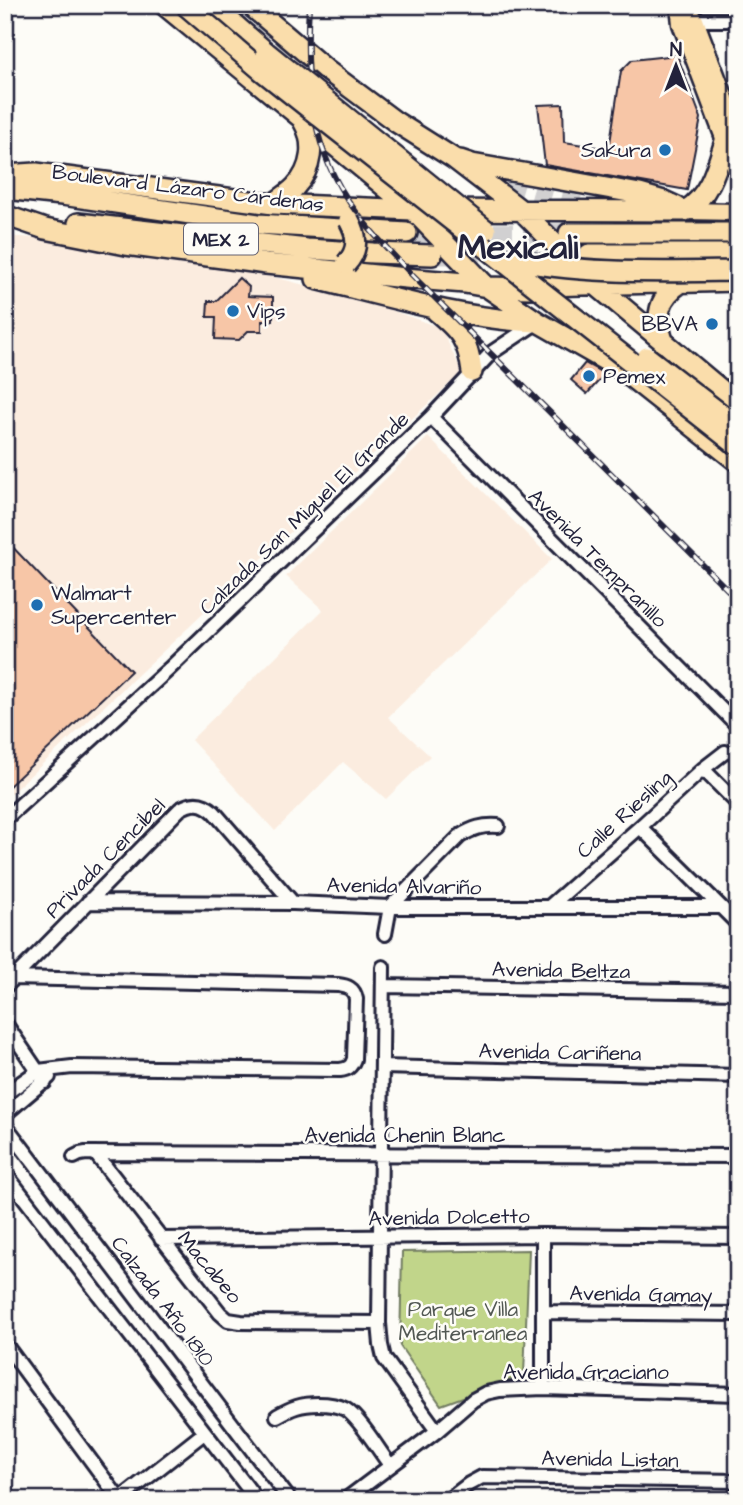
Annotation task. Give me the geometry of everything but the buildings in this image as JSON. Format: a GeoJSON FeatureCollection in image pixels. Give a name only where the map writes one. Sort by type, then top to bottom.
{"type":"FeatureCollection","features":[{"type":"Feature","properties":{"kind":"highway"},"geometry":{"type":"LineString","coordinates":[[163,5],[413,210],[441,253],[538,322],[622,370],[738,462]]}},
{"type":"Feature","properties":{"kind":"highway"},"geometry":{"type":"LineString","coordinates":[[185,5],[290,93],[738,446]]}},
{"type":"Feature","properties":{"kind":"highway"},"geometry":{"type":"LineString","coordinates":[[212,5],[472,218],[738,426]]}},
{"type":"Feature","properties":{"kind":"highway"},"geometry":{"type":"LineString","coordinates":[[250,5],[326,69],[397,122],[453,158],[559,235],[596,285],[738,404]]}},
{"type":"Feature","properties":{"kind":"highway"},"geometry":{"type":"LineString","coordinates":[[273,204],[293,189],[309,166],[311,138],[300,117]]}},
{"type":"Feature","properties":{"kind":"highway"},"geometry":{"type":"LineString","coordinates":[[5,175],[36,173],[342,214],[413,210],[685,211],[695,206],[709,185],[730,126]]}},
{"type":"Feature","properties":{"kind":"highway"},"geometry":{"type":"LineString","coordinates":[[453,158],[640,194],[685,211]]}},
{"type":"Feature","properties":{"kind":"highway","name":"Boulevard Lázaro Cárdenas"},"geometry":{"type":"LineString","coordinates":[[5,189],[258,224],[407,233]]}},
{"type":"Feature","properties":{"kind":"highway"},"geometry":{"type":"LineString","coordinates":[[441,253],[452,228],[461,216],[471,210]]}},
{"type":"Feature","properties":{"kind":"highway"},"geometry":{"type":"LineString","coordinates":[[340,268],[356,249],[354,229],[342,214]]}},
{"type":"Feature","properties":{"kind":"highway"},"geometry":{"type":"LineString","coordinates":[[8,216],[45,229],[126,244],[266,264],[340,268],[486,287],[738,281]]}},
{"type":"Feature","properties":{"kind":"highway","name":"MEX 2"},"geometry":{"type":"LineString","coordinates":[[8,216],[307,249],[441,253]]}},
{"type":"Feature","properties":{"kind":"highway"},"geometry":{"type":"LineString","coordinates":[[637,222],[678,234]]}},
{"type":"Feature","properties":{"kind":"highway"},"geometry":{"type":"LineString","coordinates":[[559,235],[738,233]]}},
{"type":"Feature","properties":{"kind":"highway"},"geometry":{"type":"LineString","coordinates":[[543,286],[556,270],[559,235]]}},
{"type":"Feature","properties":{"kind":"highway"},"geometry":{"type":"LineString","coordinates":[[590,254],[738,254]]}},
{"type":"Feature","properties":{"kind":"highway"},"geometry":{"type":"LineString","coordinates":[[499,257],[542,266],[599,271],[738,271]]}},
{"type":"Feature","properties":{"kind":"highway"},"geometry":{"type":"LineString","coordinates":[[266,264],[433,308],[503,321],[538,322]]}},
{"type":"Feature","properties":{"kind":"highway"},"geometry":{"type":"LineString","coordinates":[[664,343],[659,330],[660,308],[668,293],[682,282]]}},
{"type":"Feature","properties":{"kind":"highway"},"geometry":{"type":"LineString","coordinates":[[433,308],[459,332],[470,353],[472,372]]}},
{"type":"Feature","properties":{"kind":"main road"},"geometry":{"type":"LineString","coordinates":[[679,5],[730,126],[738,175]]}},
{"type":"Feature","properties":{"kind":"main road"},"geometry":{"type":"LineString","coordinates":[[685,5],[688,22]]}},
{"type":"Feature","properties":{"kind":"main road"},"geometry":{"type":"LineString","coordinates":[[685,211],[738,212]]}},
{"type":"Feature","properties":{"kind":"street"},"geometry":{"type":"LineString","coordinates":[[688,22],[738,20]]}},
{"type":"Feature","properties":{"kind":"street","name":"Calzada San Miguel El Grande"},"geometry":{"type":"LineString","coordinates":[[5,819],[169,669],[431,417],[491,353],[538,322]]}},
{"type":"Feature","properties":{"kind":"street","name":"Avenida Tempranillo"},"geometry":{"type":"LineString","coordinates":[[431,417],[738,726]]}},
{"type":"Feature","properties":{"kind":"street","name":"Calle Riesling"},"geometry":{"type":"LineString","coordinates":[[550,906],[725,752]]}},
{"type":"Feature","properties":{"kind":"street"},"geometry":{"type":"LineString","coordinates":[[703,769],[738,804]]}},
{"type":"Feature","properties":{"kind":"street","name":"Privada Cencibel"},"geometry":{"type":"LineString","coordinates":[[9,983],[180,809],[188,804],[203,804],[214,812],[293,903]]}},
{"type":"Feature","properties":{"kind":"street"},"geometry":{"type":"LineString","coordinates":[[385,934],[390,907],[460,836],[481,826],[498,826]]}},
{"type":"Feature","properties":{"kind":"street"},"geometry":{"type":"LineString","coordinates":[[640,827],[738,924]]}},
{"type":"Feature","properties":{"kind":"street","name":"Avenida Alvariño"},"geometry":{"type":"LineString","coordinates":[[88,902],[293,903],[390,907],[720,907]]}},
{"type":"Feature","properties":{"kind":"street"},"geometry":{"type":"LineString","coordinates":[[383,967],[379,1323],[381,1345],[384,1358],[437,1431]]}},
{"type":"Feature","properties":{"kind":"street"},"geometry":{"type":"LineString","coordinates":[[5,1094],[56,1069],[85,1067],[340,1070],[347,1069],[354,1059],[355,993],[338,985],[9,983]]}},
{"type":"Feature","properties":{"kind":"street","name":"Avenida Beltza"},"geometry":{"type":"LineString","coordinates":[[383,986],[738,992]]}},
{"type":"Feature","properties":{"kind":"street"},"geometry":{"type":"LineString","coordinates":[[5,1023],[41,1076]]}},
{"type":"Feature","properties":{"kind":"street","name":"Avenida Cariñena"},"geometry":{"type":"LineString","coordinates":[[382,1067],[738,1076]]}},
{"type":"Feature","properties":{"kind":"street"},"geometry":{"type":"LineString","coordinates":[[5,1114],[41,1076]]}},
{"type":"Feature","properties":{"kind":"street","name":"Calzada Año 1810"},"geometry":{"type":"LineString","coordinates":[[5,1125],[290,1500]]}},
{"type":"Feature","properties":{"kind":"street","name":"Avenida Chenin Blanc"},"geometry":{"type":"LineString","coordinates":[[74,1157],[95,1153],[738,1156]]}},
{"type":"Feature","properties":{"kind":"street","name":"Macabeo"},"geometry":{"type":"LineString","coordinates":[[95,1153],[228,1320],[379,1323]]}},
{"type":"Feature","properties":{"kind":"street"},"geometry":{"type":"LineString","coordinates":[[5,1172],[257,1500]]}},
{"type":"Feature","properties":{"kind":"street"},"geometry":{"type":"LineString","coordinates":[[543,1236],[543,1388]]}},
{"type":"Feature","properties":{"kind":"street","name":"Avenida Dolcetto"},"geometry":{"type":"LineString","coordinates":[[161,1239],[738,1237]]}},
{"type":"Feature","properties":{"kind":"street","name":"Avenida Gamay"},"geometry":{"type":"LineString","coordinates":[[544,1312],[738,1314]]}},
{"type":"Feature","properties":{"kind":"street"},"geometry":{"type":"LineString","coordinates":[[5,1344],[120,1500],[204,1433]]}},
{"type":"Feature","properties":{"kind":"street","name":"Avenida Graciano"},"geometry":{"type":"LineString","coordinates":[[345,1500],[437,1431],[473,1400],[486,1393],[543,1388],[738,1394]]}},
{"type":"Feature","properties":{"kind":"street"},"geometry":{"type":"LineString","coordinates":[[276,1416],[303,1404],[329,1404],[344,1408],[390,1465]]}},
{"type":"Feature","properties":{"kind":"street","name":"Avenida Listan"},"geometry":{"type":"LineString","coordinates":[[448,1500],[482,1477],[738,1481]]}},
{"type":"Feature","properties":{"kind":"shaded area"},"geometry":{"type":"Polygon","coordinates":[[[5,236],[65,240],[262,274],[363,300],[441,328],[462,372],[5,799],[5,236]]]}},
{"type":"Feature","properties":{"kind":"shaded area"},"geometry":{"type":"Polygon","coordinates":[[[428,437],[552,559],[388,717],[430,756],[386,799],[343,762],[275,831],[191,740],[323,610],[286,576],[428,437]]]}},
{"type":"Feature","properties":{"kind":"green space","name":"Parque Villa Mediterranea"},"geometry":{"type":"Polygon","coordinates":[[[529,1250],[524,1375],[441,1405],[400,1346],[402,1252],[529,1250]]]}},
{"type":"Feature","properties":{"kind":"tunnel"},"geometry":{"type":"LineString","coordinates":[[233,5],[303,62]]}},
{"type":"Feature","properties":{"kind":"tunnel"},"geometry":{"type":"LineString","coordinates":[[478,174],[490,180],[637,222]]}},
{"type":"Feature","properties":{"kind":"tunnel"},"geometry":{"type":"LineString","coordinates":[[407,233],[569,233]]}},
{"type":"Feature","properties":{"kind":"tunnel"},"geometry":{"type":"LineString","coordinates":[[432,255],[589,254]]}},
{"type":"Feature","properties":{"kind":"railway"},"geometry":{"type":"LineString","coordinates":[[309,5],[309,80],[317,129],[334,175],[353,208],[412,275],[738,600]]}},
{"type":"Feature","properties":{"kind":"place","name":"Sakura"},"geometry":{"type":"Point","coordinates":[665,150]}},
{"type":"Feature","properties":{"kind":"place","name":"Vips"},"geometry":{"type":"Point","coordinates":[233,311]}},
{"type":"Feature","properties":{"kind":"place","name":"BBVA"},"geometry":{"type":"Point","coordinates":[712,324]}},
{"type":"Feature","properties":{"kind":"place","name":"Pemex"},"geometry":{"type":"Point","coordinates":[589,376]}},
{"type":"Feature","properties":{"kind":"place","name":"Walmart Supercenter"},"geometry":{"type":"Point","coordinates":[37,605]}},
{"type":"Feature","properties":{"kind":"district","name":"Mexicali"},"geometry":{"type":"Point","coordinates":[518,246]}}]}
